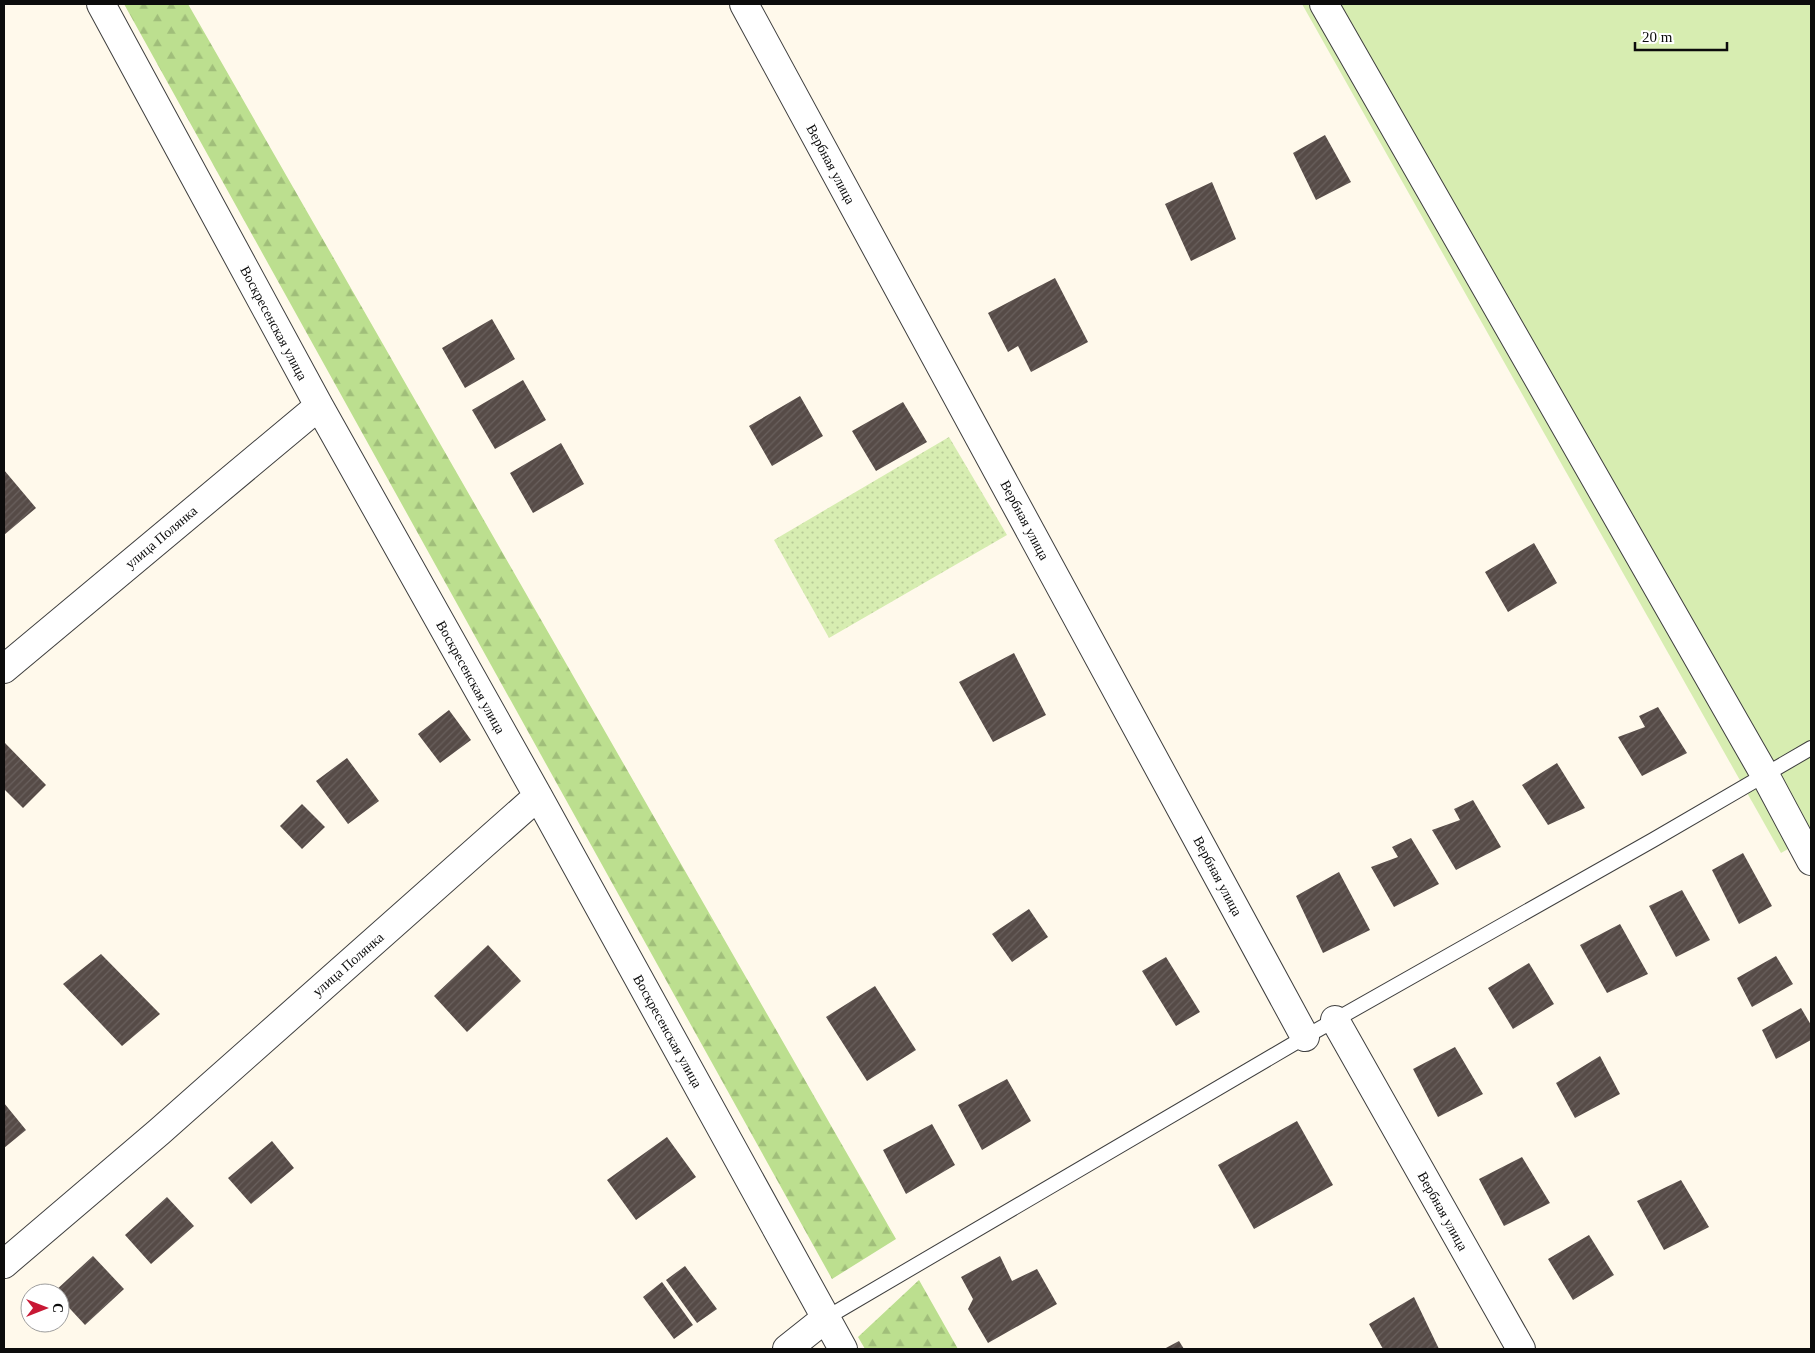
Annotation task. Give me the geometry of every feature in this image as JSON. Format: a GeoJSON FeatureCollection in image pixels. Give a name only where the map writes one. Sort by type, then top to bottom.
{"type":"FeatureCollection","features":[{"type":"Feature","properties":{"kind":"street","name":"Воскресенская улица"},"geometry":{"type":"LineString","coordinates":[[101,4],[319,406],[538,796],[843,1349]]}},
{"type":"Feature","properties":{"kind":"street","name":"Вербная улица"},"geometry":{"type":"LineString","coordinates":[[744,4],[1305,1037]]}},
{"type":"Feature","properties":{"kind":"street"},"geometry":{"type":"LineString","coordinates":[[1324,4],[1765,774],[1811,861]]}},
{"type":"Feature","properties":{"kind":"street","name":"улица Полянка"},"geometry":{"type":"LineString","coordinates":[[4,669],[319,406]]}},
{"type":"Feature","properties":{"kind":"street","name":"улица Полянка"},"geometry":{"type":"LineString","coordinates":[[4,1264],[158,1132],[538,796]]}},
{"type":"Feature","properties":{"kind":"street","name":"Вербная улица"},"geometry":{"type":"LineString","coordinates":[[1335,1020],[1520,1349]]}},
{"type":"Feature","properties":{"kind":"street"},"geometry":{"type":"LineString","coordinates":[[788,1349],[826,1318]]}},
{"type":"Feature","properties":{"kind":"lane"},"geometry":{"type":"LineString","coordinates":[[826,1318],[1305,1037],[1653,840],[1811,748]]}},
{"type":"Feature","properties":{"kind":"green space"},"geometry":{"type":"Polygon","coordinates":[[[124,4],[188,4],[896,1239],[832,1279],[124,4]]]}},
{"type":"Feature","properties":{"kind":"green space"},"geometry":{"type":"Polygon","coordinates":[[[1302,4],[1811,4],[1811,836],[1781,853],[1302,4]]]}},
{"type":"Feature","properties":{"kind":"green space"},"geometry":{"type":"Polygon","coordinates":[[[949,437],[1007,535],[829,638],[774,540],[949,437]]]}},
{"type":"Feature","properties":{"kind":"green space"},"geometry":{"type":"Polygon","coordinates":[[[919,1280],[958,1349],[865,1349],[858,1337],[919,1280]]]}},
{"type":"Feature","properties":{"kind":"building"},"geometry":{"type":"Polygon","coordinates":[[[1325,135],[1351,182],[1316,200],[1293,153],[1325,135]]]}},
{"type":"Feature","properties":{"kind":"building"},"geometry":{"type":"Polygon","coordinates":[[[1212,182],[1236,239],[1191,261],[1165,204],[1212,182]]]}},
{"type":"Feature","properties":{"kind":"building"},"geometry":{"type":"Polygon","coordinates":[[[1055,278],[1088,342],[1031,372],[1018,346],[1008,352],[988,313],[1055,278]]]}},
{"type":"Feature","properties":{"kind":"building"},"geometry":{"type":"Polygon","coordinates":[[[492,319],[515,359],[465,388],[442,348],[492,319]]]}},
{"type":"Feature","properties":{"kind":"building"},"geometry":{"type":"Polygon","coordinates":[[[523,380],[546,420],[495,449],[472,410],[523,380]]]}},
{"type":"Feature","properties":{"kind":"building"},"geometry":{"type":"Polygon","coordinates":[[[800,396],[823,436],[772,466],[749,426],[800,396]]]}},
{"type":"Feature","properties":{"kind":"building"},"geometry":{"type":"Polygon","coordinates":[[[903,402],[927,442],[876,471],[852,431],[903,402]]]}},
{"type":"Feature","properties":{"kind":"building"},"geometry":{"type":"Polygon","coordinates":[[[561,443],[584,484],[533,513],[510,473],[561,443]]]}},
{"type":"Feature","properties":{"kind":"building"},"geometry":{"type":"Polygon","coordinates":[[[4,470],[36,508],[4,535],[4,470]]]}},
{"type":"Feature","properties":{"kind":"building"},"geometry":{"type":"Polygon","coordinates":[[[1534,543],[1557,583],[1508,612],[1485,572],[1534,543]]]}},
{"type":"Feature","properties":{"kind":"building"},"geometry":{"type":"Polygon","coordinates":[[[1014,653],[1046,715],[993,742],[959,682],[1014,653]]]}},
{"type":"Feature","properties":{"kind":"building"},"geometry":{"type":"Polygon","coordinates":[[[1658,707],[1687,753],[1642,776],[1618,737],[1645,727],[1639,716],[1658,707]]]}},
{"type":"Feature","properties":{"kind":"building"},"geometry":{"type":"Polygon","coordinates":[[[449,710],[471,740],[440,763],[418,734],[449,710]]]}},
{"type":"Feature","properties":{"kind":"building"},"geometry":{"type":"Polygon","coordinates":[[[5,743],[46,785],[23,808],[4,789],[5,743]]]}},
{"type":"Feature","properties":{"kind":"building"},"geometry":{"type":"Polygon","coordinates":[[[347,758],[379,801],[348,824],[316,781],[347,758]]]}},
{"type":"Feature","properties":{"kind":"building"},"geometry":{"type":"Polygon","coordinates":[[[1557,763],[1585,808],[1548,825],[1522,785],[1557,763]]]}},
{"type":"Feature","properties":{"kind":"building"},"geometry":{"type":"Polygon","coordinates":[[[1473,800],[1501,847],[1456,870],[1432,830],[1460,820],[1454,809],[1473,800]]]}},
{"type":"Feature","properties":{"kind":"building"},"geometry":{"type":"Polygon","coordinates":[[[302,804],[325,827],[302,849],[280,826],[302,804]]]}},
{"type":"Feature","properties":{"kind":"building"},"geometry":{"type":"Polygon","coordinates":[[[1411,838],[1439,884],[1394,907],[1371,867],[1398,857],[1392,847],[1411,838]]]}},
{"type":"Feature","properties":{"kind":"building"},"geometry":{"type":"Polygon","coordinates":[[[1743,853],[1772,906],[1739,924],[1712,870],[1743,853]]]}},
{"type":"Feature","properties":{"kind":"building"},"geometry":{"type":"Polygon","coordinates":[[[1339,872],[1370,930],[1323,953],[1296,896],[1339,872]]]}},
{"type":"Feature","properties":{"kind":"building"},"geometry":{"type":"Polygon","coordinates":[[[1682,890],[1710,940],[1676,957],[1649,906],[1682,890]]]}},
{"type":"Feature","properties":{"kind":"building"},"geometry":{"type":"Polygon","coordinates":[[[1029,909],[1048,937],[1012,962],[992,934],[1029,909]]]}},
{"type":"Feature","properties":{"kind":"building"},"geometry":{"type":"Polygon","coordinates":[[[1620,924],[1648,974],[1607,993],[1580,945],[1620,924]]]}},
{"type":"Feature","properties":{"kind":"building"},"geometry":{"type":"Polygon","coordinates":[[[488,945],[521,981],[467,1032],[434,996],[488,945]]]}},
{"type":"Feature","properties":{"kind":"building"},"geometry":{"type":"Polygon","coordinates":[[[101,954],[160,1014],[122,1046],[63,984],[101,954]]]}},
{"type":"Feature","properties":{"kind":"building"},"geometry":{"type":"Polygon","coordinates":[[[1776,956],[1793,984],[1752,1007],[1737,978],[1776,956]]]}},
{"type":"Feature","properties":{"kind":"building"},"geometry":{"type":"Polygon","coordinates":[[[1166,957],[1200,1012],[1176,1026],[1142,971],[1166,957]]]}},
{"type":"Feature","properties":{"kind":"building"},"geometry":{"type":"Polygon","coordinates":[[[1529,963],[1554,1004],[1513,1029],[1488,988],[1529,963]]]}},
{"type":"Feature","properties":{"kind":"building"},"geometry":{"type":"Polygon","coordinates":[[[875,986],[916,1050],[867,1081],[826,1017],[875,986]]]}},
{"type":"Feature","properties":{"kind":"building"},"geometry":{"type":"Polygon","coordinates":[[[1801,1008],[1811,1025],[1811,1040],[1776,1059],[1762,1030],[1801,1008]]]}},
{"type":"Feature","properties":{"kind":"building"},"geometry":{"type":"Polygon","coordinates":[[[1455,1047],[1483,1094],[1438,1117],[1413,1069],[1455,1047]]]}},
{"type":"Feature","properties":{"kind":"building"},"geometry":{"type":"Polygon","coordinates":[[[1600,1056],[1620,1094],[1575,1118],[1556,1083],[1600,1056]]]}},
{"type":"Feature","properties":{"kind":"building"},"geometry":{"type":"Polygon","coordinates":[[[1007,1079],[1031,1121],[982,1150],[958,1105],[1007,1079]]]}},
{"type":"Feature","properties":{"kind":"building"},"geometry":{"type":"Polygon","coordinates":[[[4,1103],[26,1130],[4,1148],[4,1103]]]}},
{"type":"Feature","properties":{"kind":"building"},"geometry":{"type":"Polygon","coordinates":[[[1297,1121],[1333,1185],[1254,1229],[1218,1165],[1297,1121]]]}},
{"type":"Feature","properties":{"kind":"building"},"geometry":{"type":"Polygon","coordinates":[[[932,1124],[955,1165],[906,1194],[883,1150],[932,1124]]]}},
{"type":"Feature","properties":{"kind":"building"},"geometry":{"type":"Polygon","coordinates":[[[667,1137],[696,1177],[636,1220],[607,1180],[667,1137]]]}},
{"type":"Feature","properties":{"kind":"building"},"geometry":{"type":"Polygon","coordinates":[[[272,1141],[294,1168],[251,1204],[228,1178],[272,1141]]]}},
{"type":"Feature","properties":{"kind":"building"},"geometry":{"type":"Polygon","coordinates":[[[1522,1157],[1550,1203],[1504,1226],[1479,1179],[1522,1157]]]}},
{"type":"Feature","properties":{"kind":"building"},"geometry":{"type":"Polygon","coordinates":[[[1681,1180],[1709,1227],[1664,1250],[1637,1201],[1681,1180]]]}},
{"type":"Feature","properties":{"kind":"building"},"geometry":{"type":"Polygon","coordinates":[[[167,1197],[194,1226],[151,1264],[125,1235],[167,1197]]]}},
{"type":"Feature","properties":{"kind":"building"},"geometry":{"type":"Polygon","coordinates":[[[1589,1235],[1614,1275],[1573,1300],[1548,1259],[1589,1235]]]}},
{"type":"Feature","properties":{"kind":"building"},"geometry":{"type":"Polygon","coordinates":[[[93,1256],[124,1289],[85,1325],[70,1309],[70,1283],[64,1283],[93,1256]]]}},
{"type":"Feature","properties":{"kind":"building"},"geometry":{"type":"Polygon","coordinates":[[[1000,1256],[1012,1281],[1037,1269],[1057,1304],[988,1343],[968,1309],[973,1299],[961,1277],[1000,1256]]]}},
{"type":"Feature","properties":{"kind":"building"},"geometry":{"type":"Polygon","coordinates":[[[685,1266],[717,1309],[697,1323],[666,1280],[685,1266]]]}},
{"type":"Feature","properties":{"kind":"building"},"geometry":{"type":"Polygon","coordinates":[[[662,1282],[693,1325],[674,1339],[643,1297],[662,1282]]]}},
{"type":"Feature","properties":{"kind":"building"},"geometry":{"type":"Polygon","coordinates":[[[1414,1297],[1439,1349],[1383,1349],[1369,1324],[1414,1297]]]}},
{"type":"Feature","properties":{"kind":"building"},"geometry":{"type":"Polygon","coordinates":[[[1179,1341],[1184,1349],[1164,1349],[1179,1341]]]}}]}
